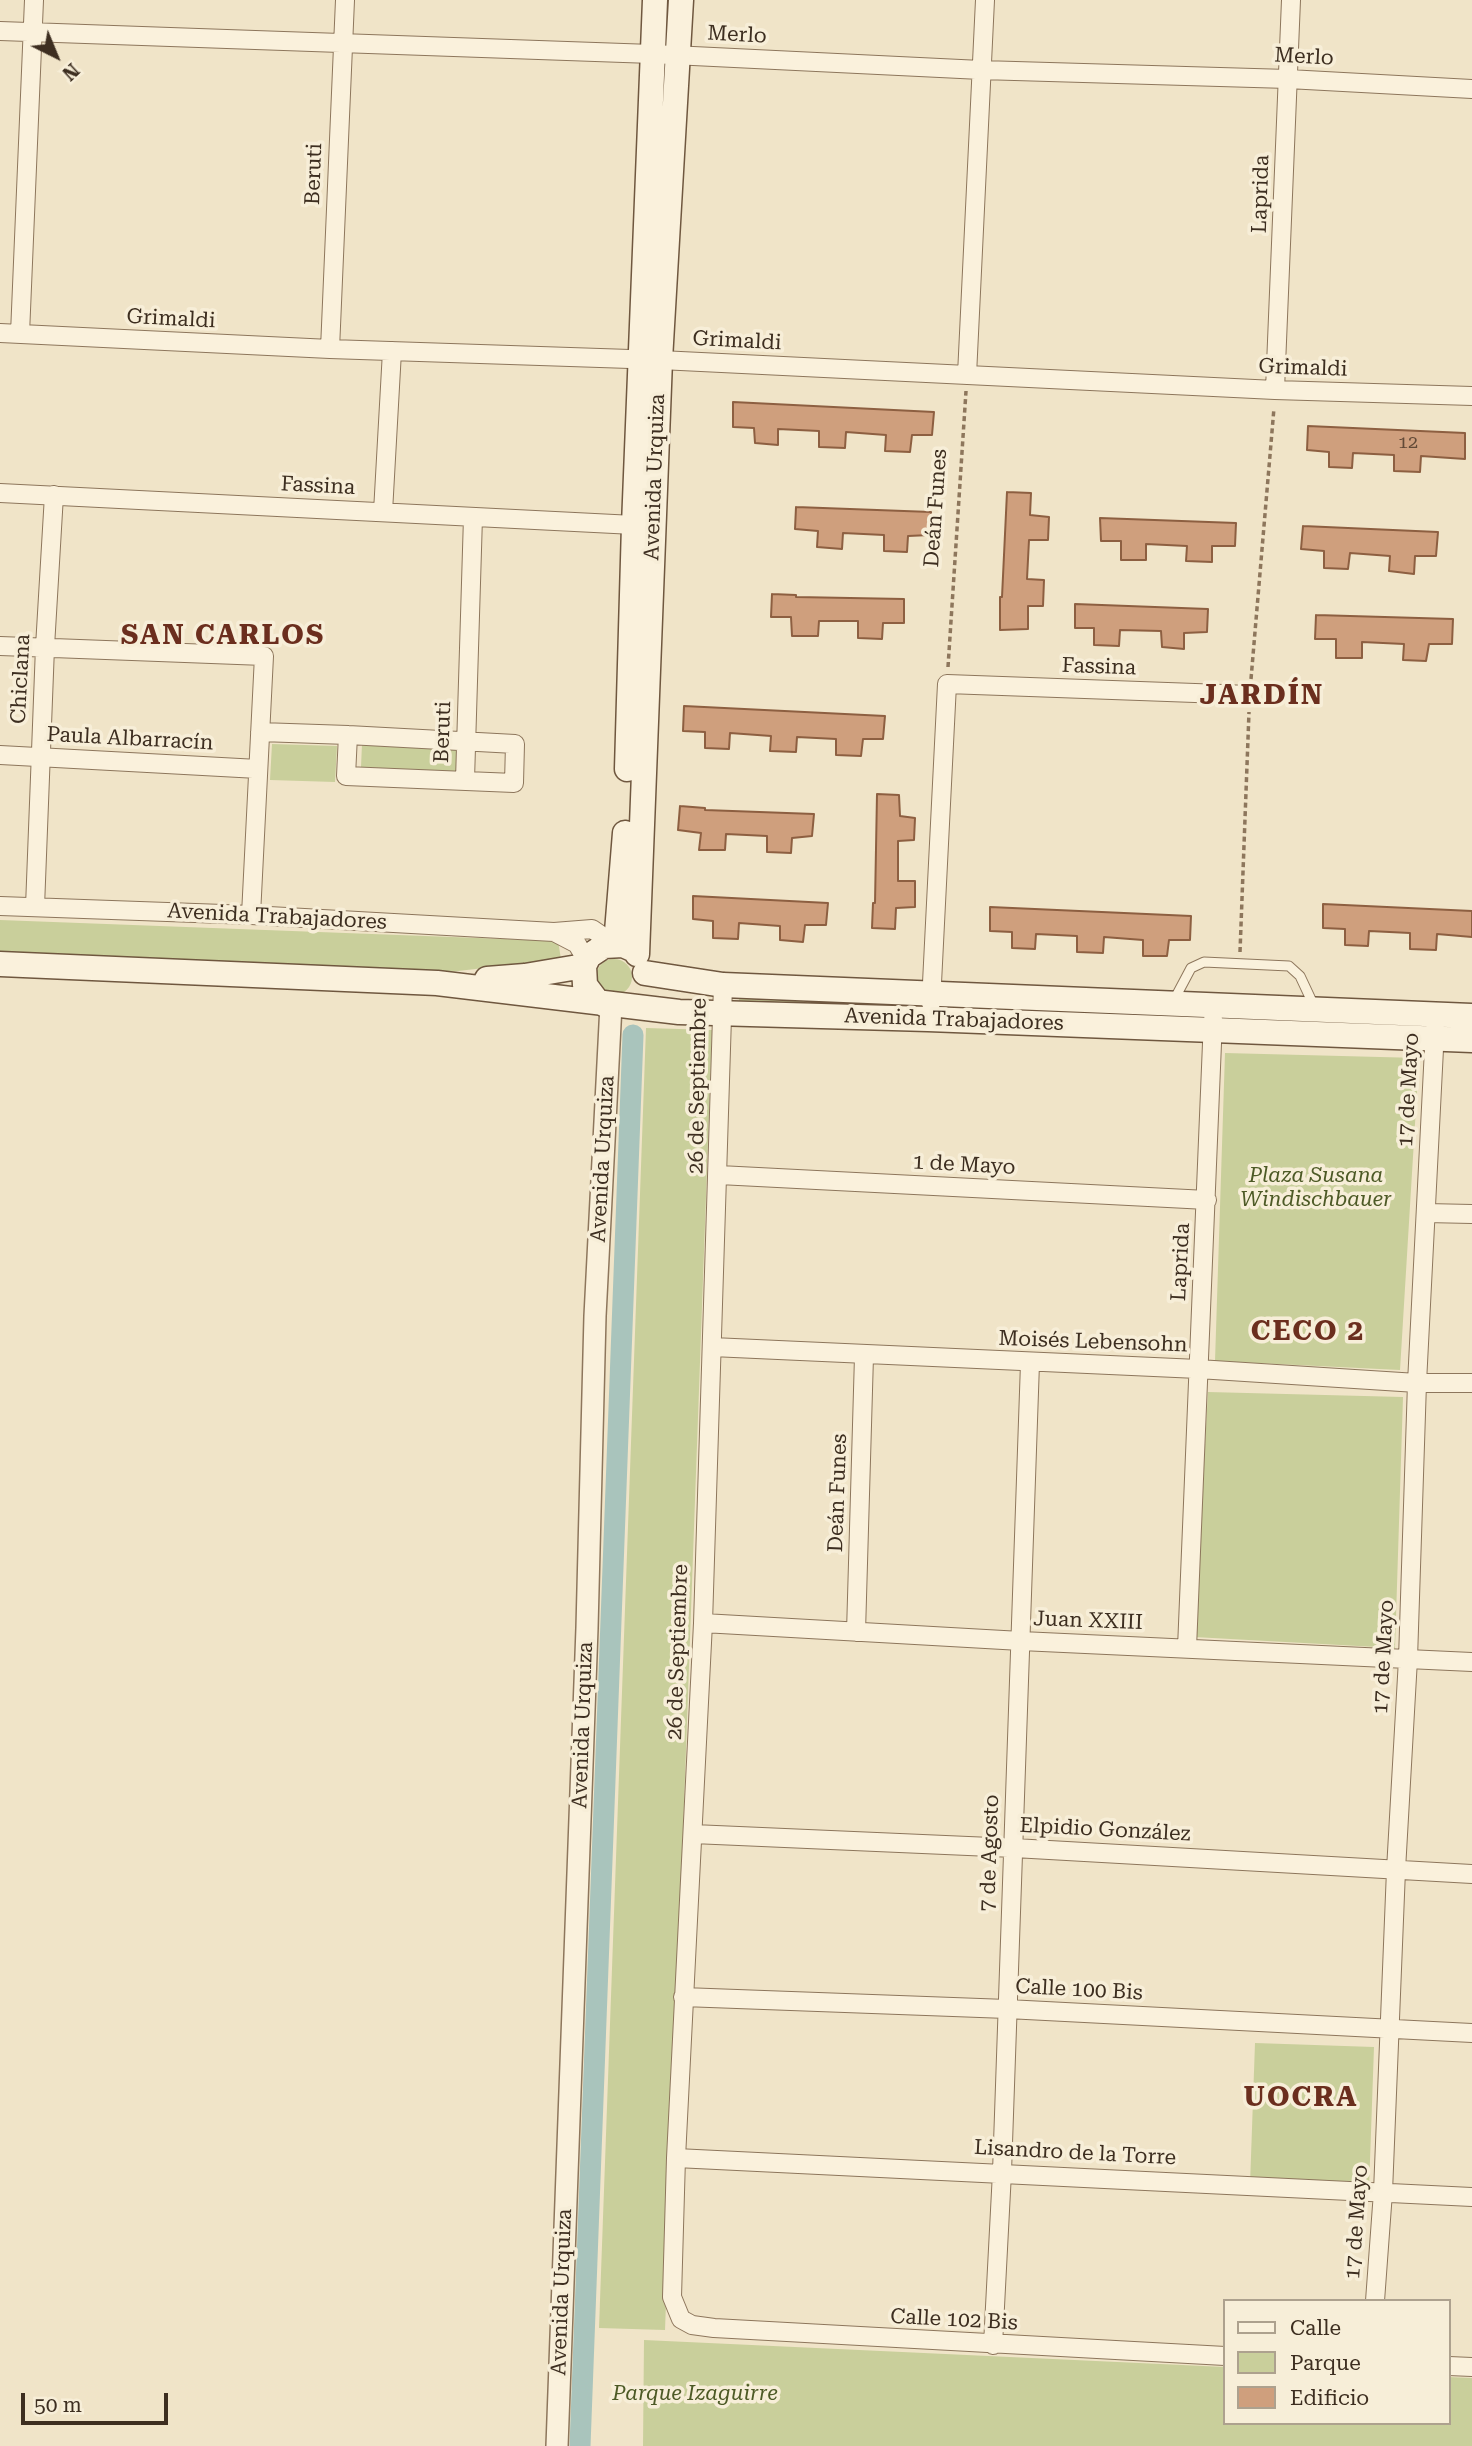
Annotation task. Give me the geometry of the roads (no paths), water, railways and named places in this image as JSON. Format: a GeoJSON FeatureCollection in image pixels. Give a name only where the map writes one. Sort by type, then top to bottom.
{"type":"FeatureCollection","features":[{"type":"Feature","properties":{"kind":"main road","name":"Avenida Urquiza"},"geometry":{"type":"LineString","coordinates":[[628,954],[650,360],[652,54],[655,0]]}},
{"type":"Feature","properties":{"kind":"main road","name":"Avenida Urquiza"},"geometry":{"type":"LineString","coordinates":[[628,954],[625,839],[634,525],[679,55],[681,0]]}},
{"type":"Feature","properties":{"kind":"main road"},"geometry":{"type":"LineString","coordinates":[[597,949],[628,954],[640,991],[627,1003],[612,1005],[597,1001],[585,985],[585,963],[597,949]]}},
{"type":"Feature","properties":{"kind":"main road","name":"Avenida Trabajadores"},"geometry":{"type":"LineString","coordinates":[[628,954],[723,985],[1316,1010],[1435,1027],[1472,1040]]}},
{"type":"Feature","properties":{"kind":"main road","name":"Avenida Trabajadores"},"geometry":{"type":"LineString","coordinates":[[438,983],[524,976],[585,963]]}},
{"type":"Feature","properties":{"kind":"main road","name":"Avenida Trabajadores"},"geometry":{"type":"LineString","coordinates":[[0,964],[438,983],[679,1012],[1213,1030],[1435,1027],[1472,1016]]}},
{"type":"Feature","properties":{"kind":"street"},"geometry":{"type":"LineString","coordinates":[[20,334],[34,0]]}},
{"type":"Feature","properties":{"kind":"street","name":"Beruti"},"geometry":{"type":"LineString","coordinates":[[330,349],[345,0]]}},
{"type":"Feature","properties":{"kind":"street"},"geometry":{"type":"LineString","coordinates":[[967,375],[985,0]]}},
{"type":"Feature","properties":{"kind":"street","name":"Laprida"},"geometry":{"type":"LineString","coordinates":[[1275,390],[1291,0]]}},
{"type":"Feature","properties":{"kind":"street","name":"Merlo"},"geometry":{"type":"LineString","coordinates":[[0,31],[679,55],[981,70],[1288,79],[1472,89]]}},
{"type":"Feature","properties":{"kind":"street","name":"Grimaldi"},"geometry":{"type":"LineString","coordinates":[[0,333],[1275,390],[1472,396]]}},
{"type":"Feature","properties":{"kind":"street"},"geometry":{"type":"LineString","coordinates":[[383,512],[392,351]]}},
{"type":"Feature","properties":{"kind":"street","name":"Fassina"},"geometry":{"type":"LineString","coordinates":[[0,493],[634,525]]}},
{"type":"Feature","properties":{"kind":"street","name":"Chiclana"},"geometry":{"type":"LineString","coordinates":[[35,907],[54,495]]}},
{"type":"Feature","properties":{"kind":"street","name":"Beruti"},"geometry":{"type":"LineString","coordinates":[[465,780],[473,517]]}},
{"type":"Feature","properties":{"kind":"street"},"geometry":{"type":"LineString","coordinates":[[0,646],[264,656],[251,915]]}},
{"type":"Feature","properties":{"kind":"street","name":"Fassina"},"geometry":{"type":"LineString","coordinates":[[933,994],[947,684],[1250,695]]}},
{"type":"Feature","properties":{"kind":"street"},"geometry":{"type":"LineString","coordinates":[[260,732],[348,735],[515,744],[514,783],[346,776],[348,735]]}},
{"type":"Feature","properties":{"kind":"street","name":"Paula Albarracín"},"geometry":{"type":"LineString","coordinates":[[0,755],[258,769]]}},
{"type":"Feature","properties":{"kind":"street","name":"Avenida Trabajadores"},"geometry":{"type":"LineString","coordinates":[[0,906],[251,915],[554,932],[592,929],[628,954]]}},
{"type":"Feature","properties":{"kind":"street"},"geometry":{"type":"LineString","coordinates":[[554,932],[577,944],[585,963]]}},
{"type":"Feature","properties":{"kind":"street","name":"26 de Septiembre"},"geometry":{"type":"LineString","coordinates":[[681,2319],[672,2297],[676,2158],[703,1623],[723,985]]}},
{"type":"Feature","properties":{"kind":"street"},"geometry":{"type":"LineString","coordinates":[[928,1019],[933,994]]}},
{"type":"Feature","properties":{"kind":"street","name":"Avenida Urquiza"},"geometry":{"type":"LineString","coordinates":[[557,2446],[587,1628],[595,1316],[612,1005]]}},
{"type":"Feature","properties":{"kind":"street","name":"Laprida"},"geometry":{"type":"LineString","coordinates":[[1187,1648],[1213,1005]]}},
{"type":"Feature","properties":{"kind":"street","name":"17 de Mayo"},"geometry":{"type":"LineString","coordinates":[[1375,2299],[1383,2192],[1396,1870],[1408,1660],[1417,1383],[1435,1027]]}},
{"type":"Feature","properties":{"kind":"street","name":"1 de Mayo"},"geometry":{"type":"LineString","coordinates":[[719,1175],[1206,1200]]}},
{"type":"Feature","properties":{"kind":"street"},"geometry":{"type":"LineString","coordinates":[[1426,1213],[1472,1214]]}},
{"type":"Feature","properties":{"kind":"street","name":"Moisés Lebensohn"},"geometry":{"type":"LineString","coordinates":[[712,1348],[1198,1369],[1417,1383],[1472,1383]]}},
{"type":"Feature","properties":{"kind":"street","name":"Deán Funes"},"geometry":{"type":"LineString","coordinates":[[856,1632],[864,1356]]}},
{"type":"Feature","properties":{"kind":"street","name":"7 de Agosto"},"geometry":{"type":"LineString","coordinates":[[993,2345],[1002,2172],[1031,1363]]}},
{"type":"Feature","properties":{"kind":"street","name":"Juan XXIII"},"geometry":{"type":"LineString","coordinates":[[703,1623],[1021,1642],[1472,1662]]}},
{"type":"Feature","properties":{"kind":"street","name":"Elpidio González"},"geometry":{"type":"LineString","coordinates":[[692,1833],[1472,1874]]}},
{"type":"Feature","properties":{"kind":"street","name":"Calle 100 Bis"},"geometry":{"type":"LineString","coordinates":[[684,1997],[1007,2008],[1472,2033]]}},
{"type":"Feature","properties":{"kind":"street","name":"Lisandro de la Torre"},"geometry":{"type":"LineString","coordinates":[[676,2158],[1472,2197]]}},
{"type":"Feature","properties":{"kind":"street","name":"Calle 102 Bis"},"geometry":{"type":"LineString","coordinates":[[681,2319],[692,2325],[714,2328],[1224,2356]]}},
{"type":"Feature","properties":{"kind":"street"},"geometry":{"type":"LineString","coordinates":[[1451,2366],[1472,2367]]}},
{"type":"Feature","properties":{"kind":"lane"},"geometry":{"type":"LineString","coordinates":[[1172,1003],[1191,968],[1204,962],[1289,966],[1300,976],[1316,1010]]}},
{"type":"Feature","properties":{"kind":"waterway"},"geometry":{"type":"LineString","coordinates":[[580,2446],[633,1035]]}},
{"type":"Feature","properties":{"kind":"district","name":"SAN CARLOS"},"geometry":{"type":"Point","coordinates":[223,636]}},
{"type":"Feature","properties":{"kind":"district","name":"JARDÍN"},"geometry":{"type":"Point","coordinates":[1262,696]}},
{"type":"Feature","properties":{"kind":"district","name":"CECO 2"},"geometry":{"type":"Point","coordinates":[1308,1332]}},
{"type":"Feature","properties":{"kind":"district","name":"UOCRA"},"geometry":{"type":"Point","coordinates":[1301,2098]}},
{"type":"Feature","properties":{"kind":"park label","name":"Plaza Susana Windischbauer"},"geometry":{"type":"Point","coordinates":[1316,1188]}},
{"type":"Feature","properties":{"kind":"park label","name":"Parque Izaguirre"},"geometry":{"type":"Point","coordinates":[695,2394]}}]}
